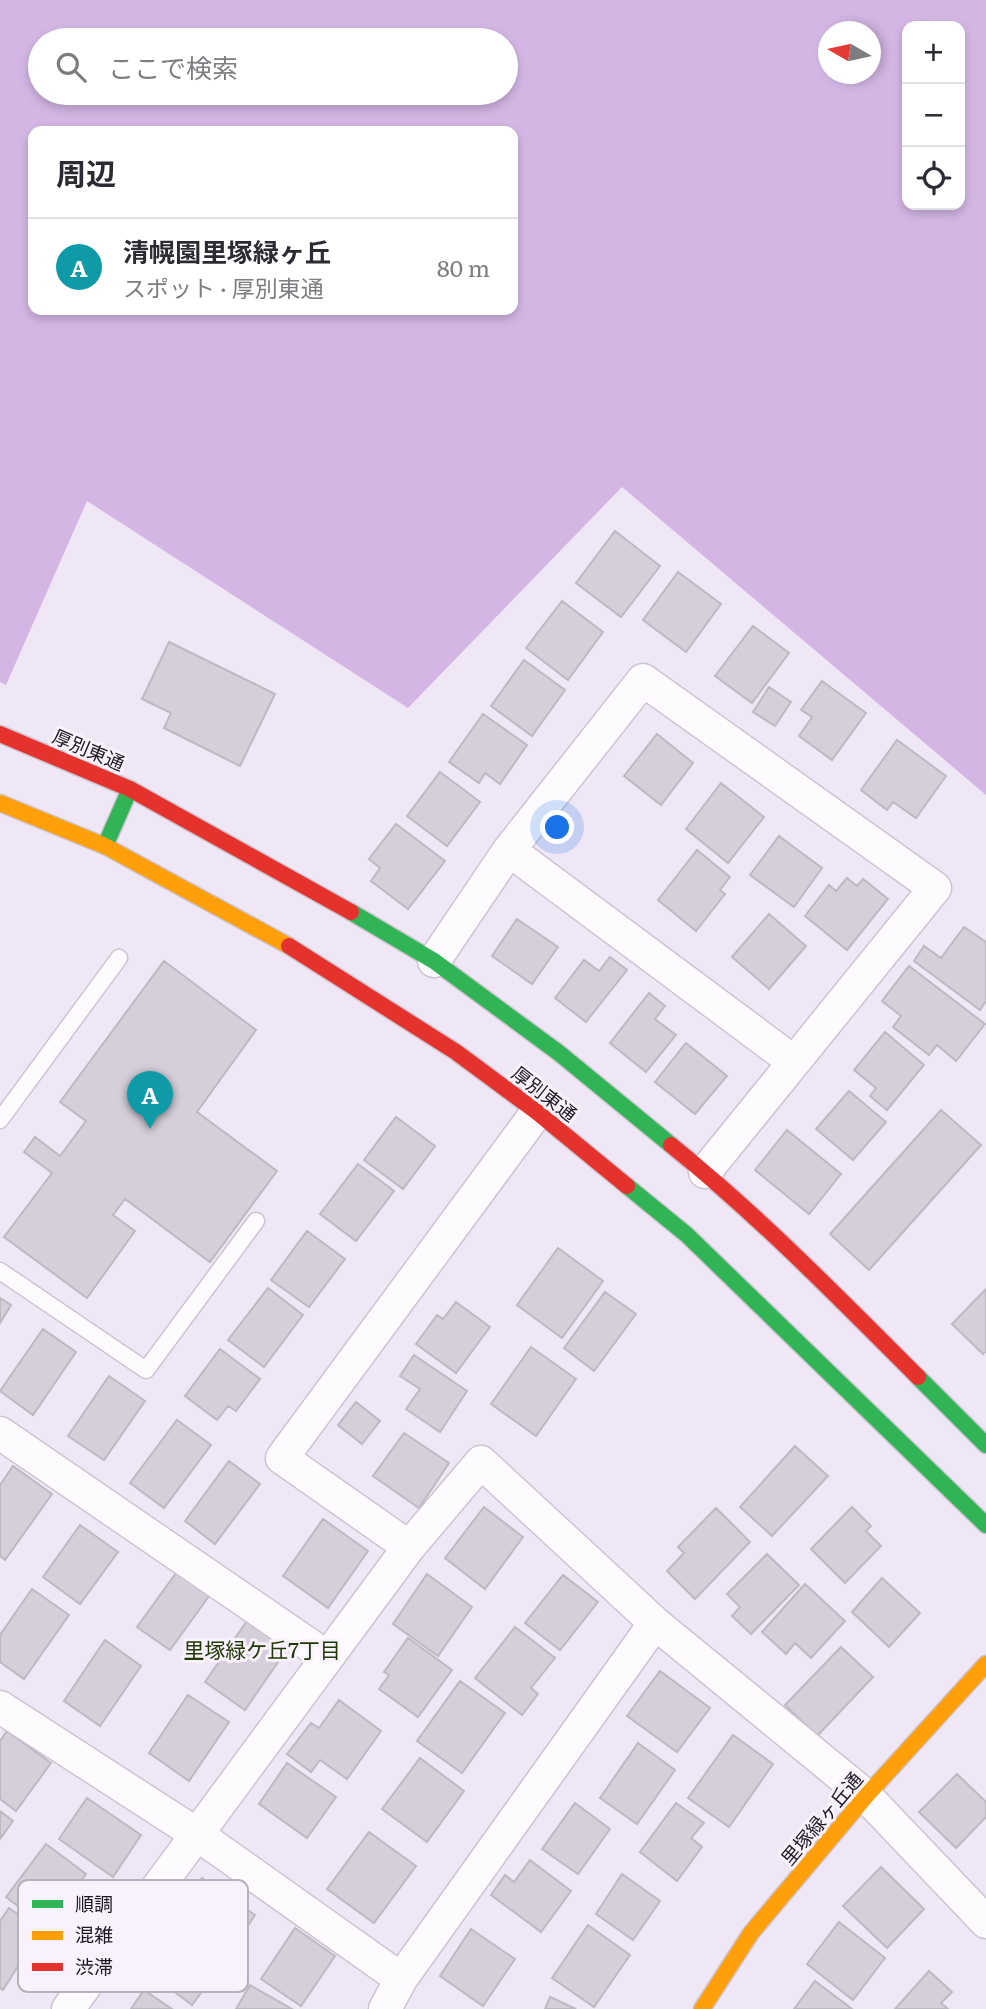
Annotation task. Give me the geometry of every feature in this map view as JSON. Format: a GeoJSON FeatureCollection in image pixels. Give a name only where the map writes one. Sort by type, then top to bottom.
{"type":"FeatureCollection","features":[{"type":"Feature","properties":{"kind":"street"},"geometry":{"type":"LineString","coordinates":[[434,961],[509,850],[643,680],[935,888],[705,1172]]}},
{"type":"Feature","properties":{"kind":"street","name":"厚別東通"},"geometry":{"type":"LineString","coordinates":[[0,734],[130,789],[314,890],[434,961],[559,1053],[705,1172],[983,1435]]}},
{"type":"Feature","properties":{"kind":"street"},"geometry":{"type":"LineString","coordinates":[[106,846],[130,789]]}},
{"type":"Feature","properties":{"kind":"street","name":"厚別東通"},"geometry":{"type":"LineString","coordinates":[[0,803],[106,846],[300,952],[456,1052],[537,1112],[687,1235],[986,1525]]}},
{"type":"Feature","properties":{"kind":"street"},"geometry":{"type":"LineString","coordinates":[[509,850],[794,1062]]}},
{"type":"Feature","properties":{"kind":"street"},"geometry":{"type":"LineString","coordinates":[[409,1547],[282,1458],[537,1112]]}},
{"type":"Feature","properties":{"kind":"street"},"geometry":{"type":"LineString","coordinates":[[0,1433],[327,1657]]}},
{"type":"Feature","properties":{"kind":"street"},"geometry":{"type":"LineString","coordinates":[[164,1880],[409,1547],[481,1462],[655,1623],[866,1796],[986,1922]]}},
{"type":"Feature","properties":{"kind":"street"},"geometry":{"type":"LineString","coordinates":[[385,2009],[401,1979],[655,1623]]}},
{"type":"Feature","properties":{"kind":"street","name":"里塚緑ヶ丘通"},"geometry":{"type":"LineString","coordinates":[[702,2009],[751,1933],[866,1796],[986,1664]]}},
{"type":"Feature","properties":{"kind":"street"},"geometry":{"type":"LineString","coordinates":[[0,1707],[198,1835],[401,1979]]}},
{"type":"Feature","properties":{"kind":"street"},"geometry":{"type":"LineString","coordinates":[[68,2009],[81,1992]]}},
{"type":"Feature","properties":{"kind":"lane"},"geometry":{"type":"LineString","coordinates":[[0,1120],[119,958]]}},
{"type":"Feature","properties":{"kind":"lane"},"geometry":{"type":"LineString","coordinates":[[0,1271],[146,1370],[256,1221]]}},
{"type":"Feature","properties":{"kind":"shaded area"},"geometry":{"type":"Polygon","coordinates":[[[0,0],[986,0],[986,795],[622,487],[408,708],[87,501],[6,685],[0,682],[0,0]]]}},
{"type":"Feature","properties":{"kind":"building"},"geometry":{"type":"Polygon","coordinates":[[[615,531],[660,566],[621,617],[576,583],[615,531]]]}},
{"type":"Feature","properties":{"kind":"building"},"geometry":{"type":"Polygon","coordinates":[[[678,572],[721,604],[686,652],[643,620],[678,572]]]}},
{"type":"Feature","properties":{"kind":"building"},"geometry":{"type":"Polygon","coordinates":[[[562,601],[603,632],[568,680],[526,648],[562,601]]]}},
{"type":"Feature","properties":{"kind":"building"},"geometry":{"type":"Polygon","coordinates":[[[753,626],[789,653],[752,703],[715,676],[753,626]]]}},
{"type":"Feature","properties":{"kind":"building"},"geometry":{"type":"Polygon","coordinates":[[[169,642],[275,694],[240,766],[164,728],[171,713],[142,699],[169,642]]]}},
{"type":"Feature","properties":{"kind":"building"},"geometry":{"type":"Polygon","coordinates":[[[524,660],[565,690],[532,736],[491,706],[524,660]]]}},
{"type":"Feature","properties":{"kind":"building"},"geometry":{"type":"Polygon","coordinates":[[[822,681],[866,713],[832,760],[799,736],[812,717],[801,710],[822,681]]]}},
{"type":"Feature","properties":{"kind":"building"},"geometry":{"type":"Polygon","coordinates":[[[769,687],[791,702],[775,726],[753,712],[769,687]]]}},
{"type":"Feature","properties":{"kind":"building"},"geometry":{"type":"Polygon","coordinates":[[[483,714],[527,745],[500,784],[485,773],[479,783],[449,762],[483,714]]]}},
{"type":"Feature","properties":{"kind":"building"},"geometry":{"type":"Polygon","coordinates":[[[657,734],[693,763],[661,805],[624,776],[657,734]]]}},
{"type":"Feature","properties":{"kind":"building"},"geometry":{"type":"Polygon","coordinates":[[[897,740],[946,776],[916,818],[893,802],[887,810],[861,790],[897,740]]]}},
{"type":"Feature","properties":{"kind":"building"},"geometry":{"type":"Polygon","coordinates":[[[440,772],[480,802],[447,846],[407,816],[440,772]]]}},
{"type":"Feature","properties":{"kind":"building"},"geometry":{"type":"Polygon","coordinates":[[[721,783],[764,817],[728,863],[686,829],[721,783]]]}},
{"type":"Feature","properties":{"kind":"building"},"geometry":{"type":"Polygon","coordinates":[[[396,824],[445,861],[408,909],[371,881],[380,868],[369,859],[396,824]]]}},
{"type":"Feature","properties":{"kind":"building"},"geometry":{"type":"Polygon","coordinates":[[[779,836],[822,868],[794,907],[750,875],[779,836]]]}},
{"type":"Feature","properties":{"kind":"building"},"geometry":{"type":"Polygon","coordinates":[[[697,850],[730,877],[720,890],[725,894],[696,931],[658,900],[697,850]]]}},
{"type":"Feature","properties":{"kind":"building"},"geometry":{"type":"Polygon","coordinates":[[[847,878],[857,886],[863,879],[888,899],[847,950],[805,916],[829,885],[836,891],[847,878]]]}},
{"type":"Feature","properties":{"kind":"building"},"geometry":{"type":"Polygon","coordinates":[[[769,914],[806,946],[769,989],[732,957],[769,914]]]}},
{"type":"Feature","properties":{"kind":"building"},"geometry":{"type":"Polygon","coordinates":[[[517,919],[558,947],[532,984],[492,956],[517,919]]]}},
{"type":"Feature","properties":{"kind":"building"},"geometry":{"type":"Polygon","coordinates":[[[964,927],[986,942],[986,1001],[980,1010],[914,961],[924,946],[941,958],[964,927]]]}},
{"type":"Feature","properties":{"kind":"building"},"geometry":{"type":"Polygon","coordinates":[[[610,957],[627,970],[586,1022],[555,998],[584,960],[599,971],[610,957]]]}},
{"type":"Feature","properties":{"kind":"building"},"geometry":{"type":"Polygon","coordinates":[[[164,961],[256,1030],[197,1112],[277,1171],[210,1262],[125,1199],[113,1215],[135,1231],[87,1298],[4,1237],[52,1173],[24,1152],[35,1137],[60,1156],[86,1121],[60,1102],[164,961]]]}},
{"type":"Feature","properties":{"kind":"building"},"geometry":{"type":"Polygon","coordinates":[[[909,966],[985,1024],[956,1061],[937,1045],[929,1055],[893,1027],[901,1016],[882,1001],[909,966]]]}},
{"type":"Feature","properties":{"kind":"building"},"geometry":{"type":"Polygon","coordinates":[[[649,993],[665,1006],[655,1019],[676,1035],[646,1072],[610,1043],[649,993]]]}},
{"type":"Feature","properties":{"kind":"building"},"geometry":{"type":"Polygon","coordinates":[[[885,1032],[924,1065],[887,1110],[870,1096],[876,1088],[854,1070],[885,1032]]]}},
{"type":"Feature","properties":{"kind":"building"},"geometry":{"type":"Polygon","coordinates":[[[686,1043],[727,1076],[695,1114],[655,1082],[686,1043]]]}},
{"type":"Feature","properties":{"kind":"building"},"geometry":{"type":"Polygon","coordinates":[[[849,1091],[886,1122],[853,1160],[816,1129],[849,1091]]]}},
{"type":"Feature","properties":{"kind":"building"},"geometry":{"type":"Polygon","coordinates":[[[941,1110],[981,1145],[869,1270],[830,1234],[941,1110]]]}},
{"type":"Feature","properties":{"kind":"building"},"geometry":{"type":"Polygon","coordinates":[[[396,1117],[435,1146],[403,1189],[364,1160],[396,1117]]]}},
{"type":"Feature","properties":{"kind":"building"},"geometry":{"type":"Polygon","coordinates":[[[787,1130],[841,1174],[809,1214],[755,1170],[787,1130]]]}},
{"type":"Feature","properties":{"kind":"building"},"geometry":{"type":"Polygon","coordinates":[[[358,1164],[394,1191],[356,1241],[320,1214],[358,1164]]]}},
{"type":"Feature","properties":{"kind":"building"},"geometry":{"type":"Polygon","coordinates":[[[307,1231],[345,1259],[309,1307],[271,1280],[307,1231]]]}},
{"type":"Feature","properties":{"kind":"building"},"geometry":{"type":"Polygon","coordinates":[[[558,1248],[603,1281],[562,1338],[517,1305],[558,1248]]]}},
{"type":"Feature","properties":{"kind":"building"},"geometry":{"type":"Polygon","coordinates":[[[268,1288],[303,1315],[264,1367],[228,1340],[268,1288]]]}},
{"type":"Feature","properties":{"kind":"building"},"geometry":{"type":"Polygon","coordinates":[[[986,1289],[986,1351],[983,1354],[952,1324],[986,1289]]]}},
{"type":"Feature","properties":{"kind":"building"},"geometry":{"type":"Polygon","coordinates":[[[605,1292],[636,1314],[594,1371],[564,1348],[605,1292]]]}},
{"type":"Feature","properties":{"kind":"building"},"geometry":{"type":"Polygon","coordinates":[[[0,1298],[11,1305],[0,1323],[0,1298]]]}},
{"type":"Feature","properties":{"kind":"building"},"geometry":{"type":"Polygon","coordinates":[[[456,1302],[490,1327],[456,1373],[416,1344],[437,1315],[443,1319],[456,1302]]]}},
{"type":"Feature","properties":{"kind":"building"},"geometry":{"type":"Polygon","coordinates":[[[43,1329],[76,1352],[33,1415],[0,1391],[43,1329]]]}},
{"type":"Feature","properties":{"kind":"building"},"geometry":{"type":"Polygon","coordinates":[[[531,1347],[576,1379],[536,1436],[491,1404],[531,1347]]]}},
{"type":"Feature","properties":{"kind":"building"},"geometry":{"type":"Polygon","coordinates":[[[220,1349],[260,1379],[236,1411],[228,1406],[217,1420],[185,1396],[220,1349]]]}},
{"type":"Feature","properties":{"kind":"building"},"geometry":{"type":"Polygon","coordinates":[[[414,1355],[467,1391],[440,1432],[406,1409],[420,1389],[400,1376],[414,1355]]]}},
{"type":"Feature","properties":{"kind":"building"},"geometry":{"type":"Polygon","coordinates":[[[109,1376],[145,1401],[104,1460],[68,1436],[109,1376]]]}},
{"type":"Feature","properties":{"kind":"building"},"geometry":{"type":"Polygon","coordinates":[[[356,1402],[380,1421],[362,1444],[338,1425],[356,1402]]]}},
{"type":"Feature","properties":{"kind":"building"},"geometry":{"type":"Polygon","coordinates":[[[177,1420],[211,1445],[164,1508],[130,1483],[177,1420]]]}},
{"type":"Feature","properties":{"kind":"building"},"geometry":{"type":"Polygon","coordinates":[[[404,1433],[449,1463],[419,1508],[373,1476],[404,1433]]]}},
{"type":"Feature","properties":{"kind":"building"},"geometry":{"type":"Polygon","coordinates":[[[795,1446],[828,1476],[772,1536],[740,1507],[795,1446]]]}},
{"type":"Feature","properties":{"kind":"building"},"geometry":{"type":"Polygon","coordinates":[[[229,1461],[260,1484],[215,1544],[185,1521],[229,1461]]]}},
{"type":"Feature","properties":{"kind":"building"},"geometry":{"type":"Polygon","coordinates":[[[13,1466],[52,1494],[5,1560],[0,1556],[0,1485],[13,1466]]]}},
{"type":"Feature","properties":{"kind":"building"},"geometry":{"type":"Polygon","coordinates":[[[484,1507],[523,1537],[485,1589],[445,1558],[484,1507]]]}},
{"type":"Feature","properties":{"kind":"building"},"geometry":{"type":"Polygon","coordinates":[[[852,1507],[871,1526],[866,1531],[881,1546],[845,1583],[811,1549],[852,1507]]]}},
{"type":"Feature","properties":{"kind":"building"},"geometry":{"type":"Polygon","coordinates":[[[716,1508],[750,1542],[695,1599],[667,1571],[684,1553],[678,1547],[716,1508]]]}},
{"type":"Feature","properties":{"kind":"building"},"geometry":{"type":"Polygon","coordinates":[[[323,1519],[368,1551],[328,1608],[283,1576],[323,1519]]]}},
{"type":"Feature","properties":{"kind":"building"},"geometry":{"type":"Polygon","coordinates":[[[80,1525],[118,1552],[80,1604],[43,1577],[80,1525]]]}},
{"type":"Feature","properties":{"kind":"building"},"geometry":{"type":"Polygon","coordinates":[[[767,1554],[799,1585],[751,1634],[732,1616],[740,1607],[727,1594],[767,1554]]]}},
{"type":"Feature","properties":{"kind":"building"},"geometry":{"type":"Polygon","coordinates":[[[179,1569],[212,1592],[170,1650],[137,1627],[179,1569]]]}},
{"type":"Feature","properties":{"kind":"building"},"geometry":{"type":"Polygon","coordinates":[[[427,1574],[472,1607],[438,1656],[393,1624],[427,1574]]]}},
{"type":"Feature","properties":{"kind":"building"},"geometry":{"type":"Polygon","coordinates":[[[563,1575],[598,1602],[560,1650],[525,1623],[563,1575]]]}},
{"type":"Feature","properties":{"kind":"building"},"geometry":{"type":"Polygon","coordinates":[[[882,1578],[920,1613],[889,1647],[852,1612],[882,1578]]]}},
{"type":"Feature","properties":{"kind":"building"},"geometry":{"type":"Polygon","coordinates":[[[805,1584],[845,1621],[811,1658],[795,1643],[786,1654],[762,1632],[805,1584]]]}},
{"type":"Feature","properties":{"kind":"building"},"geometry":{"type":"Polygon","coordinates":[[[32,1589],[69,1615],[24,1679],[0,1662],[0,1635],[32,1589]]]}},
{"type":"Feature","properties":{"kind":"building"},"geometry":{"type":"Polygon","coordinates":[[[247,1621],[287,1649],[245,1710],[205,1682],[247,1621]]]}},
{"type":"Feature","properties":{"kind":"building"},"geometry":{"type":"Polygon","coordinates":[[[515,1627],[555,1658],[531,1688],[538,1694],[522,1715],[475,1678],[515,1627]]]}},
{"type":"Feature","properties":{"kind":"building"},"geometry":{"type":"Polygon","coordinates":[[[408,1638],[452,1670],[418,1717],[379,1689],[389,1675],[384,1672],[408,1638]]]}},
{"type":"Feature","properties":{"kind":"building"},"geometry":{"type":"Polygon","coordinates":[[[105,1640],[141,1666],[100,1726],[64,1701],[105,1640]]]}},
{"type":"Feature","properties":{"kind":"building"},"geometry":{"type":"Polygon","coordinates":[[[841,1647],[873,1677],[817,1736],[785,1705],[841,1647]]]}},
{"type":"Feature","properties":{"kind":"building"},"geometry":{"type":"Polygon","coordinates":[[[660,1671],[710,1708],[677,1752],[627,1716],[660,1671]]]}},
{"type":"Feature","properties":{"kind":"building"},"geometry":{"type":"Polygon","coordinates":[[[460,1681],[505,1713],[462,1773],[417,1741],[460,1681]]]}},
{"type":"Feature","properties":{"kind":"building"},"geometry":{"type":"Polygon","coordinates":[[[188,1695],[229,1722],[189,1781],[149,1753],[188,1695]]]}},
{"type":"Feature","properties":{"kind":"building"},"geometry":{"type":"Polygon","coordinates":[[[339,1700],[381,1731],[347,1779],[320,1760],[311,1772],[287,1754],[311,1723],[319,1728],[339,1700]]]}},
{"type":"Feature","properties":{"kind":"building"},"geometry":{"type":"Polygon","coordinates":[[[7,1731],[51,1763],[16,1811],[0,1799],[0,1741],[7,1731]]]}},
{"type":"Feature","properties":{"kind":"building"},"geometry":{"type":"Polygon","coordinates":[[[733,1735],[773,1764],[729,1827],[688,1798],[733,1735]]]}},
{"type":"Feature","properties":{"kind":"building"},"geometry":{"type":"Polygon","coordinates":[[[638,1743],[675,1770],[637,1824],[600,1798],[638,1743]]]}},
{"type":"Feature","properties":{"kind":"building"},"geometry":{"type":"Polygon","coordinates":[[[420,1758],[464,1791],[427,1842],[382,1809],[420,1758]]]}},
{"type":"Feature","properties":{"kind":"building"},"geometry":{"type":"Polygon","coordinates":[[[287,1763],[336,1797],[307,1838],[259,1804],[287,1763]]]}},
{"type":"Feature","properties":{"kind":"building"},"geometry":{"type":"Polygon","coordinates":[[[957,1774],[986,1802],[986,1817],[956,1848],[919,1812],[957,1774]]]}},
{"type":"Feature","properties":{"kind":"building"},"geometry":{"type":"Polygon","coordinates":[[[87,1798],[141,1835],[113,1877],[59,1839],[87,1798]]]}},
{"type":"Feature","properties":{"kind":"building"},"geometry":{"type":"Polygon","coordinates":[[[575,1803],[610,1829],[578,1874],[542,1849],[575,1803]]]}},
{"type":"Feature","properties":{"kind":"building"},"geometry":{"type":"Polygon","coordinates":[[[676,1803],[704,1823],[691,1838],[702,1847],[677,1881],[640,1852],[676,1803]]]}},
{"type":"Feature","properties":{"kind":"building"},"geometry":{"type":"Polygon","coordinates":[[[0,1811],[13,1821],[0,1839],[0,1811]]]}},
{"type":"Feature","properties":{"kind":"building"},"geometry":{"type":"Polygon","coordinates":[[[369,1832],[416,1866],[374,1923],[327,1889],[369,1832]]]}},
{"type":"Feature","properties":{"kind":"building"},"geometry":{"type":"Polygon","coordinates":[[[46,1844],[86,1874],[82,1880],[19,1880],[46,1844]]]}},
{"type":"Feature","properties":{"kind":"building"},"geometry":{"type":"Polygon","coordinates":[[[530,1860],[571,1891],[541,1932],[491,1895],[505,1875],[514,1882],[530,1860]]]}},
{"type":"Feature","properties":{"kind":"building"},"geometry":{"type":"Polygon","coordinates":[[[881,1867],[924,1909],[887,1948],[843,1906],[881,1867]]]}},
{"type":"Feature","properties":{"kind":"building"},"geometry":{"type":"Polygon","coordinates":[[[622,1874],[660,1901],[633,1940],[596,1914],[622,1874]]]}},
{"type":"Feature","properties":{"kind":"building"},"geometry":{"type":"Polygon","coordinates":[[[18,1881],[18,1906],[6,1897],[18,1881]]]}},
{"type":"Feature","properties":{"kind":"building"},"geometry":{"type":"Polygon","coordinates":[[[9,1908],[18,1914],[18,1966],[3,1990],[0,1988],[0,1921],[9,1908]]]}},
{"type":"Feature","properties":{"kind":"building"},"geometry":{"type":"Polygon","coordinates":[[[248,1910],[255,1915],[248,1926],[248,1910]]]}},
{"type":"Feature","properties":{"kind":"building"},"geometry":{"type":"Polygon","coordinates":[[[839,1922],[885,1958],[853,2000],[807,1964],[839,1922]]]}},
{"type":"Feature","properties":{"kind":"building"},"geometry":{"type":"Polygon","coordinates":[[[588,1925],[630,1955],[594,2007],[552,1978],[588,1925]]]}},
{"type":"Feature","properties":{"kind":"building"},"geometry":{"type":"Polygon","coordinates":[[[295,1928],[335,1956],[301,2006],[261,1979],[295,1928]]]}},
{"type":"Feature","properties":{"kind":"building"},"geometry":{"type":"Polygon","coordinates":[[[471,1929],[515,1959],[483,2006],[440,1976],[471,1929]]]}},
{"type":"Feature","properties":{"kind":"building"},"geometry":{"type":"Polygon","coordinates":[[[929,1971],[952,1992],[941,2003],[948,2009],[895,2009],[929,1971]]]}},
{"type":"Feature","properties":{"kind":"building"},"geometry":{"type":"Polygon","coordinates":[[[815,1981],[852,2009],[794,2009],[815,1981]]]}},
{"type":"Feature","properties":{"kind":"building"},"geometry":{"type":"Polygon","coordinates":[[[250,1985],[292,2009],[236,2009],[250,1985]]]}},
{"type":"Feature","properties":{"kind":"building"},"geometry":{"type":"Polygon","coordinates":[[[143,1992],[147,1992],[172,2009],[131,2009],[143,1992]]]}},
{"type":"Feature","properties":{"kind":"building"},"geometry":{"type":"Polygon","coordinates":[[[175,1992],[202,1992],[192,2005],[175,1992]]]}},
{"type":"Feature","properties":{"kind":"building"},"geometry":{"type":"Polygon","coordinates":[[[550,1997],[576,2009],[545,2009],[550,1997]]]}},
{"type":"Feature","properties":{"kind":"traffic: fast"},"geometry":{"type":"LineString","coordinates":[[105,846],[130,789]]}},
{"type":"Feature","properties":{"kind":"traffic: fast"},"geometry":{"type":"LineString","coordinates":[[351,912],[434,961],[559,1053],[671,1145]]}},
{"type":"Feature","properties":{"kind":"traffic: fast"},"geometry":{"type":"LineString","coordinates":[[627,1186],[687,1235],[986,1525]]}},
{"type":"Feature","properties":{"kind":"traffic: fast"},"geometry":{"type":"LineString","coordinates":[[918,1377],[986,1445]]}},
{"type":"Feature","properties":{"kind":"traffic: slow"},"geometry":{"type":"LineString","coordinates":[[0,803],[105,846],[289,946]]}},
{"type":"Feature","properties":{"kind":"traffic: slow"},"geometry":{"type":"LineString","coordinates":[[702,2009],[751,1933],[866,1796],[986,1664]]}},
{"type":"Feature","properties":{"kind":"traffic: jam"},"geometry":{"type":"LineString","coordinates":[[0,734],[130,789],[351,912]]}},
{"type":"Feature","properties":{"kind":"traffic: jam"},"geometry":{"type":"LineString","coordinates":[[289,946],[456,1052],[537,1112],[627,1186]]}},
{"type":"Feature","properties":{"kind":"traffic: jam"},"geometry":{"type":"LineString","coordinates":[[671,1145],[767,1229],[918,1377]]}},
{"type":"Feature","properties":{"kind":"place","name":"清幌園里塚緑ヶ丘"},"geometry":{"type":"Point","coordinates":[150,1129]}},
{"type":"Feature","properties":{"kind":"district","name":"里塚緑ケ丘7丁目"},"geometry":{"type":"Point","coordinates":[262,1648]}}]}
